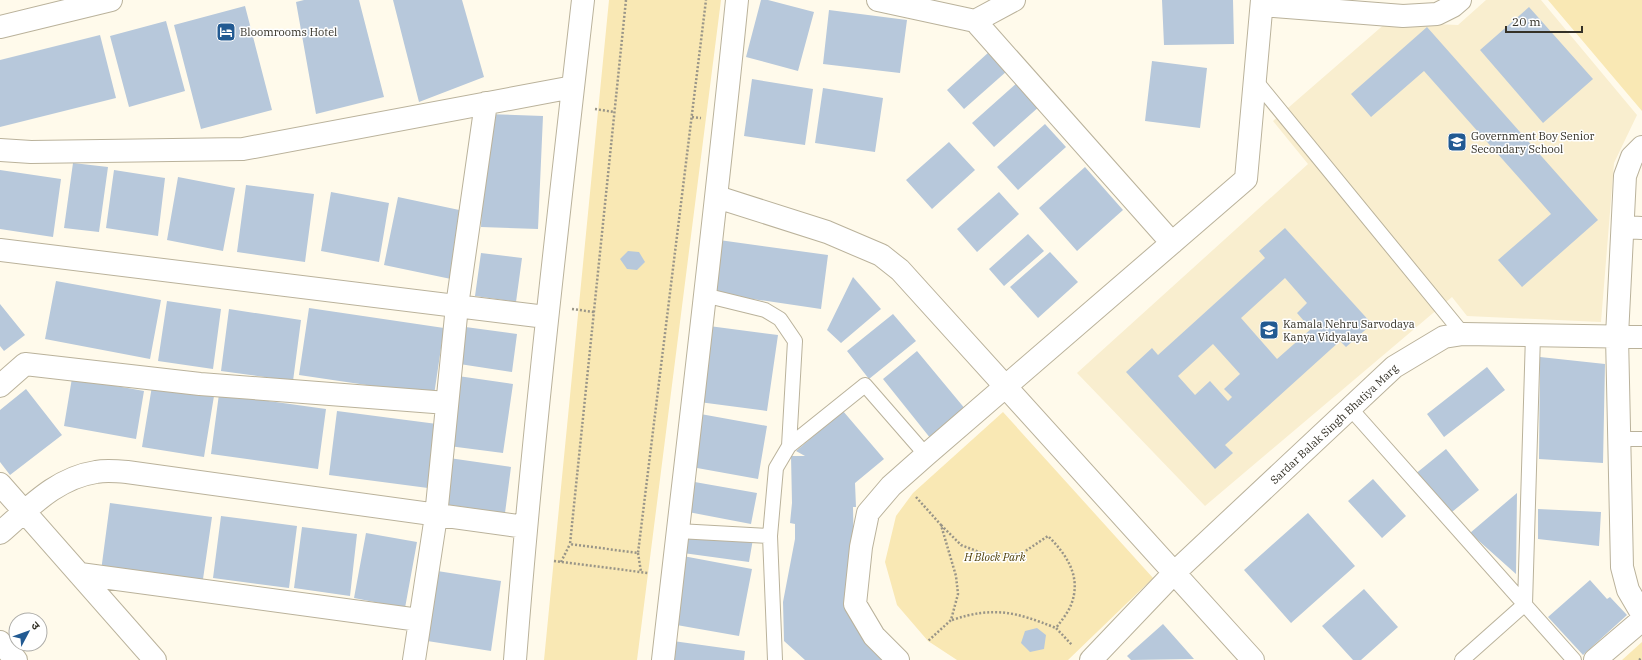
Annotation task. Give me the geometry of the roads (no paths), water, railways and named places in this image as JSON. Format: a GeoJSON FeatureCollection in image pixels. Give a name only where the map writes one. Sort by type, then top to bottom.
{"type":"FeatureCollection","features":[{"type":"Feature","properties":{"kind":"street"},"geometry":{"type":"LineString","coordinates":[[0,27],[111,0]]}},
{"type":"Feature","properties":{"kind":"street"},"geometry":{"type":"LineString","coordinates":[[515,660],[525,527],[546,317],[583,0]]}},
{"type":"Feature","properties":{"kind":"street"},"geometry":{"type":"LineString","coordinates":[[663,660],[704,295],[717,197],[737,0]]}},
{"type":"Feature","properties":{"kind":"street"},"geometry":{"type":"LineString","coordinates":[[878,0],[975,22],[1172,243]]}},
{"type":"Feature","properties":{"kind":"street"},"geometry":{"type":"LineString","coordinates":[[975,22],[1014,0]]}},
{"type":"Feature","properties":{"kind":"street"},"geometry":{"type":"LineString","coordinates":[[898,660],[874,636],[855,604],[861,548],[868,513],[891,486],[1246,178],[1262,3],[1404,8],[1437,14],[1453,6],[1460,0]]}},
{"type":"Feature","properties":{"kind":"street"},"geometry":{"type":"LineString","coordinates":[[0,150],[31,152],[244,149],[573,87]]}},
{"type":"Feature","properties":{"kind":"street"},"geometry":{"type":"LineString","coordinates":[[414,660],[436,516],[457,306],[486,103]]}},
{"type":"Feature","properties":{"kind":"street"},"geometry":{"type":"LineString","coordinates":[[1642,147],[1632,157],[1626,176],[1632,227],[1617,336],[1622,567],[1628,590],[1642,614]]}},
{"type":"Feature","properties":{"kind":"street"},"geometry":{"type":"LineString","coordinates":[[717,197],[827,232],[881,255],[900,270],[1253,660]]}},
{"type":"Feature","properties":{"kind":"street"},"geometry":{"type":"LineString","coordinates":[[0,250],[546,317]]}},
{"type":"Feature","properties":{"kind":"street","name":"Sardar Balak Singh Bhatiya Marg"},"geometry":{"type":"LineString","coordinates":[[1096,659],[1174,573],[1394,367],[1444,337],[1463,334],[1642,337]]}},
{"type":"Feature","properties":{"kind":"street"},"geometry":{"type":"LineString","coordinates":[[0,386],[25,364],[200,384],[447,403]]}},
{"type":"Feature","properties":{"kind":"street"},"geometry":{"type":"LineString","coordinates":[[0,533],[51,489],[73,478],[96,471],[127,472],[436,516],[525,527]]}},
{"type":"Feature","properties":{"kind":"street"},"geometry":{"type":"LineString","coordinates":[[0,484],[155,660]]}},
{"type":"Feature","properties":{"kind":"street"},"geometry":{"type":"LineString","coordinates":[[80,574],[419,620]]}},
{"type":"Feature","properties":{"kind":"street"},"geometry":{"type":"LineString","coordinates":[[1595,660],[1642,620]]}},
{"type":"Feature","properties":{"kind":"street"},"geometry":{"type":"LineString","coordinates":[[0,642],[16,660]]}},
{"type":"Feature","properties":{"kind":"lane"},"geometry":{"type":"LineString","coordinates":[[1255,80],[1463,334]]}},
{"type":"Feature","properties":{"kind":"lane"},"geometry":{"type":"LineString","coordinates":[[704,295],[765,310],[780,319],[795,341],[789,446]]}},
{"type":"Feature","properties":{"kind":"lane"},"geometry":{"type":"LineString","coordinates":[[1462,660],[1525,604],[1533,335]]}},
{"type":"Feature","properties":{"kind":"lane"},"geometry":{"type":"LineString","coordinates":[[775,660],[770,536],[776,468],[789,446],[865,385],[926,455]]}},
{"type":"Feature","properties":{"kind":"lane"},"geometry":{"type":"LineString","coordinates":[[1350,408],[1574,660]]}},
{"type":"Feature","properties":{"kind":"lane"},"geometry":{"type":"LineString","coordinates":[[1619,439],[1642,439]]}},
{"type":"Feature","properties":{"kind":"lane"},"geometry":{"type":"LineString","coordinates":[[678,531],[770,536]]}},
{"type":"Feature","properties":{"kind":"place","name":"Bloomrooms Hotel"},"geometry":{"type":"Point","coordinates":[226,32]}},
{"type":"Feature","properties":{"kind":"place","name":"Government Boy Senior Secondary School"},"geometry":{"type":"Point","coordinates":[1457,142]}},
{"type":"Feature","properties":{"kind":"place","name":"Kamala Nehru Sarvodaya Kanya Vidyalaya"},"geometry":{"type":"Point","coordinates":[1269,330]}},
{"type":"Feature","properties":{"kind":"park label","name":"H Block Park"},"geometry":{"type":"Point","coordinates":[995,557]}}]}
